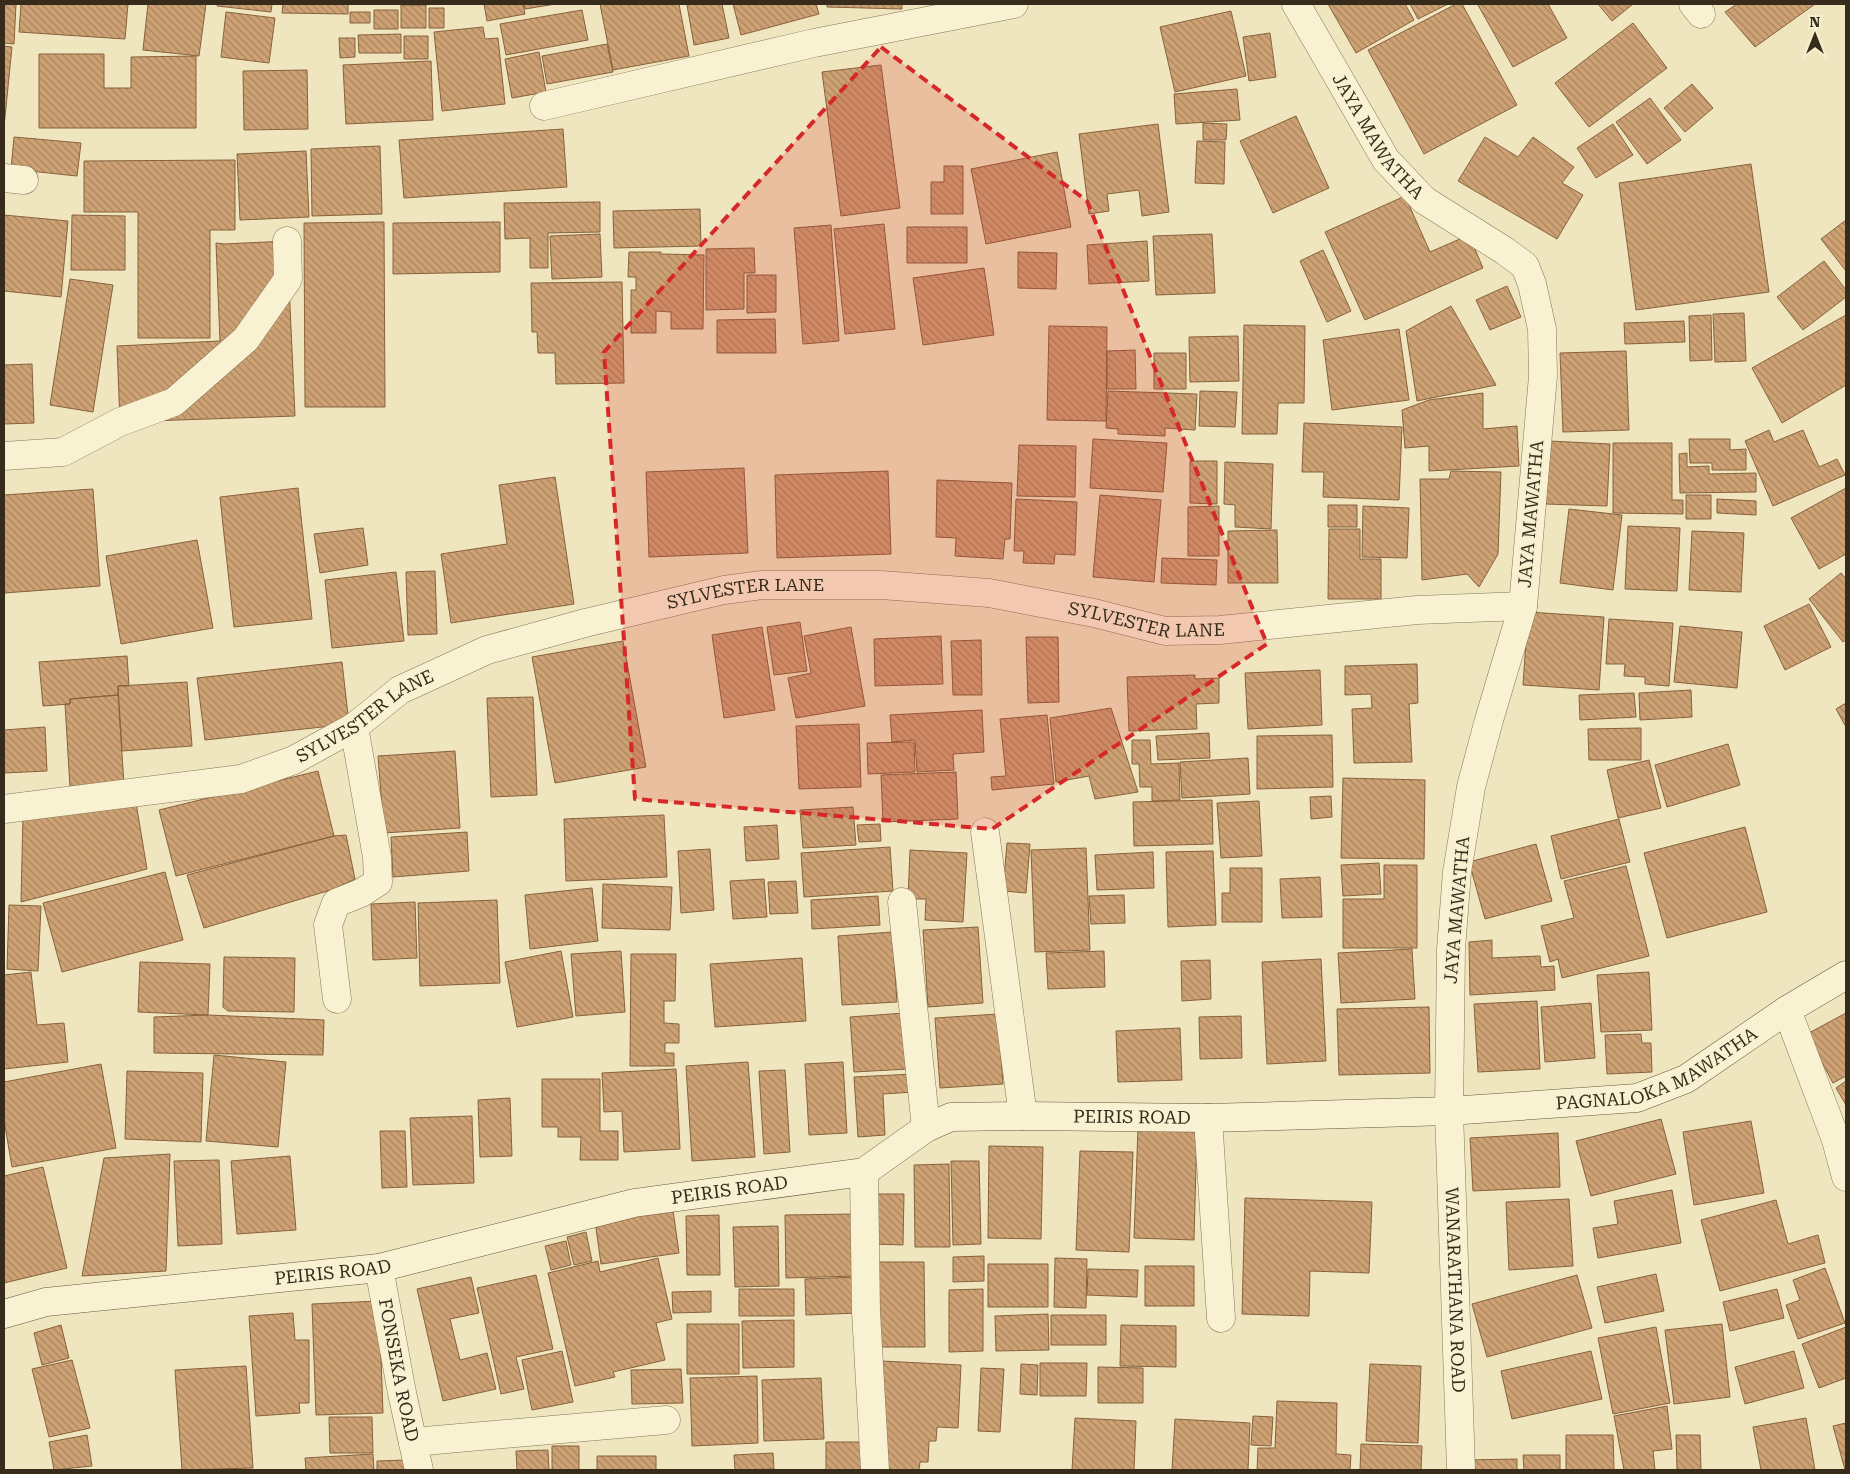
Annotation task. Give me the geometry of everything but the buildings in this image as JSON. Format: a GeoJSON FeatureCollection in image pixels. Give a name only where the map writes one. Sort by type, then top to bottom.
{"type":"FeatureCollection","features":[{"type":"Feature","properties":{"kind":"street"},"geometry":{"type":"LineString","coordinates":[[544,106],[814,43],[1014,4]]}},
{"type":"Feature","properties":{"kind":"street","name":"JAYA MAWATHA"},"geometry":{"type":"LineString","coordinates":[[1296,4],[1386,160],[1424,200],[1505,251],[1524,266],[1532,284],[1542,330],[1542,376],[1523,606],[1488,720],[1470,787],[1457,872],[1451,949],[1449,1111]]}},
{"type":"Feature","properties":{"kind":"street"},"geometry":{"type":"LineString","coordinates":[[4,456],[62,452],[120,422],[174,402],[246,339],[288,279],[287,241]]}},
{"type":"Feature","properties":{"kind":"street","name":"SYLVESTER LANE"},"geometry":{"type":"LineString","coordinates":[[4,810],[241,779],[294,760],[354,728],[400,690],[487,650],[585,623],[724,590],[762,585],[881,585],[988,593],[1094,613],[1165,631],[1220,630],[1416,610],[1523,606]]}},
{"type":"Feature","properties":{"kind":"street"},"geometry":{"type":"LineString","coordinates":[[337,999],[328,925],[336,903],[361,893],[378,882],[377,857],[354,728]]}},
{"type":"Feature","properties":{"kind":"street"},"geometry":{"type":"LineString","coordinates":[[985,832],[1023,1116]]}},
{"type":"Feature","properties":{"kind":"street"},"geometry":{"type":"LineString","coordinates":[[902,902],[926,1128]]}},
{"type":"Feature","properties":{"kind":"street","name":"PAGNALOKA MAWATHA"},"geometry":{"type":"LineString","coordinates":[[1449,1111],[1637,1098],[1686,1078],[1787,1010],[1846,975]]}},
{"type":"Feature","properties":{"kind":"street"},"geometry":{"type":"LineString","coordinates":[[1787,1010],[1841,1142],[1846,1177]]}},
{"type":"Feature","properties":{"kind":"street","name":"PEIRIS ROAD"},"geometry":{"type":"LineString","coordinates":[[4,1314],[46,1302],[379,1268],[634,1203],[864,1172],[926,1128],[951,1117],[1208,1118],[1449,1111]]}},
{"type":"Feature","properties":{"kind":"street","name":"WANARATHANA ROAD"},"geometry":{"type":"LineString","coordinates":[[1449,1111],[1461,1470]]}},
{"type":"Feature","properties":{"kind":"street"},"geometry":{"type":"LineString","coordinates":[[1208,1118],[1221,1318]]}},
{"type":"Feature","properties":{"kind":"street"},"geometry":{"type":"LineString","coordinates":[[864,1172],[866,1312],[875,1470]]}},
{"type":"Feature","properties":{"kind":"street","name":"FONSEKA ROAD"},"geometry":{"type":"LineString","coordinates":[[379,1268],[402,1393],[419,1470]]}},
{"type":"Feature","properties":{"kind":"street"},"geometry":{"type":"LineString","coordinates":[[413,1442],[666,1420]]}},
{"type":"Feature","properties":{"kind":"highlighted area"},"geometry":{"type":"Polygon","coordinates":[[[881,47],[1087,201],[1267,644],[992,829],[635,799],[604,352],[881,47]]]}}]}
